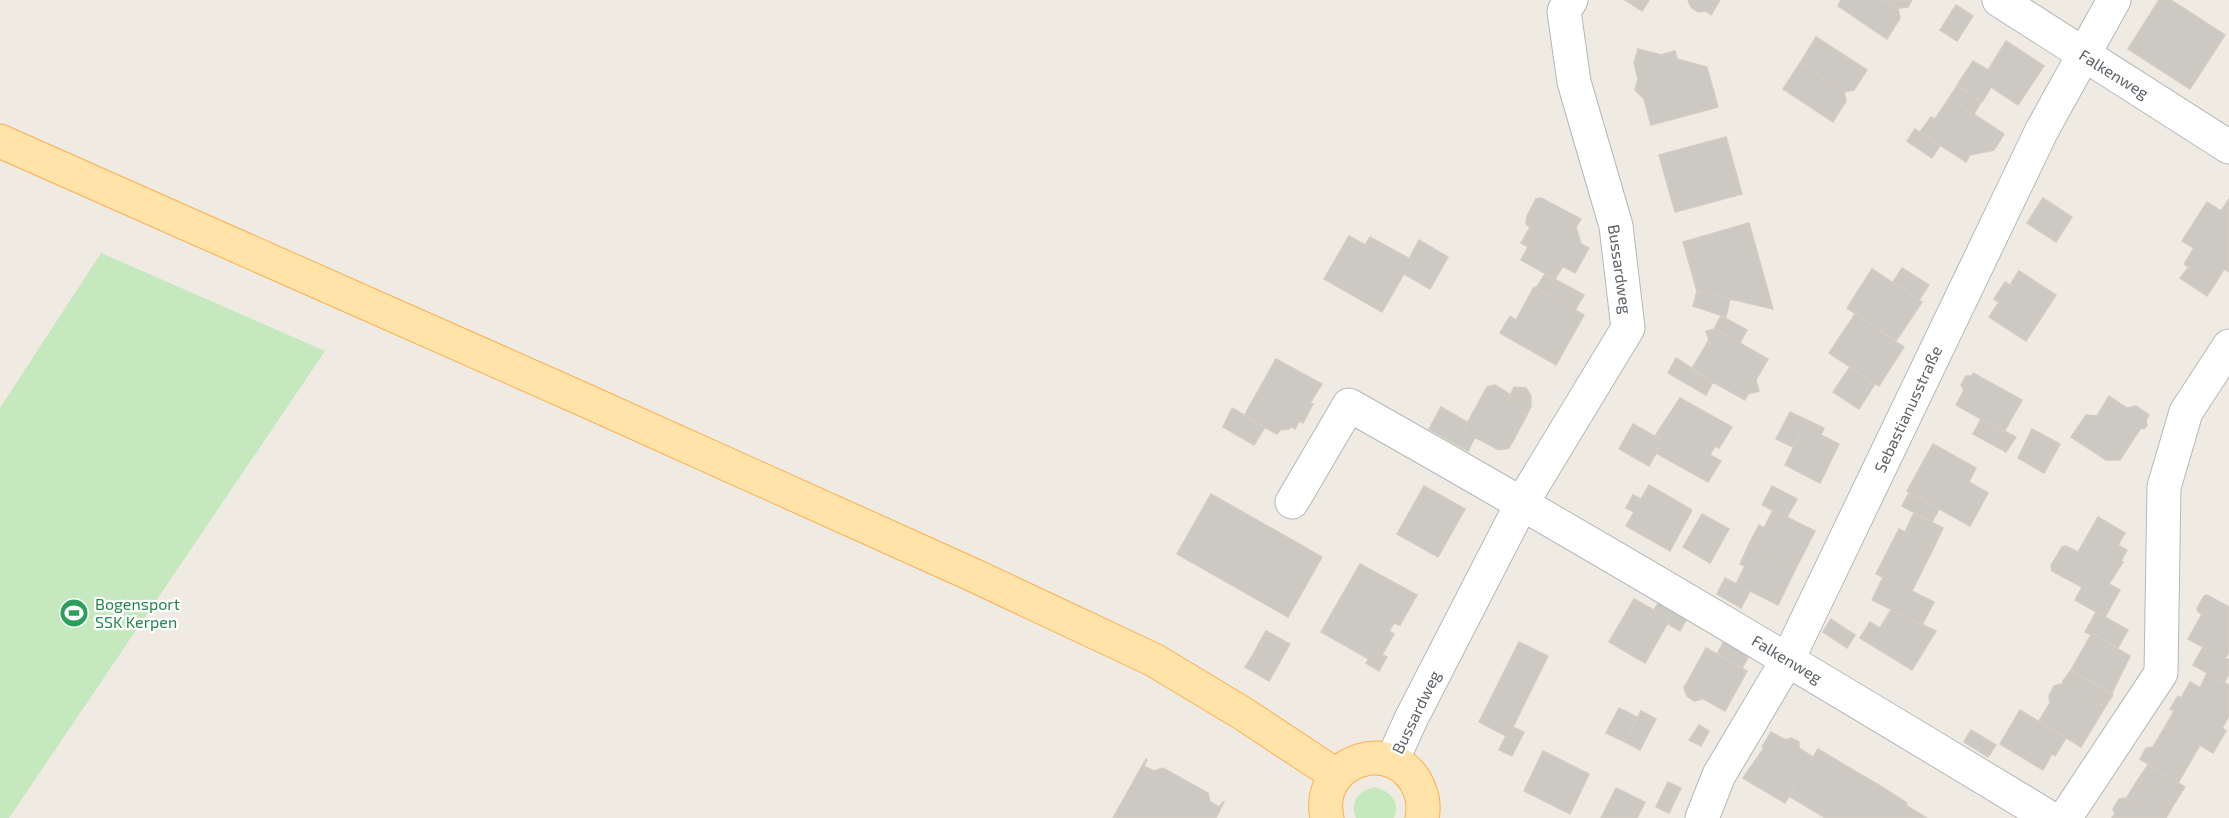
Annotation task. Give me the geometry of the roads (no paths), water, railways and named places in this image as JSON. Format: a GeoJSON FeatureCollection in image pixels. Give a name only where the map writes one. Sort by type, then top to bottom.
{"type":"FeatureCollection","features":[{"type":"Feature","properties":{"kind":"main road"},"geometry":{"type":"LineString","coordinates":[[0,141],[949,564],[1154,660],[1242,713],[1336,775]]}},
{"type":"Feature","properties":{"kind":"main road"},"geometry":{"type":"LineString","coordinates":[[1327,818],[1325,809],[1327,791],[1336,775],[1348,765],[1362,759],[1377,758],[1392,761],[1406,769],[1417,782],[1422,797],[1422,818]]}},
{"type":"Feature","properties":{"kind":"street","name":"Falkenweg"},"geometry":{"type":"LineString","coordinates":[[1999,0],[2229,147]]}},
{"type":"Feature","properties":{"kind":"street","name":"Sebastianusstraße"},"geometry":{"type":"LineString","coordinates":[[1702,818],[1719,775],[1788,659],[2042,130],[2114,0]]}},
{"type":"Feature","properties":{"kind":"street","name":"Bussardweg"},"geometry":{"type":"LineString","coordinates":[[1392,761],[1411,719],[1522,503],[1628,328],[1616,226],[1574,82],[1560,4]]}},
{"type":"Feature","properties":{"kind":"street"},"geometry":{"type":"LineString","coordinates":[[2066,818],[2161,673],[2164,487],[2186,412],[2229,346]]}},
{"type":"Feature","properties":{"kind":"street"},"geometry":{"type":"LineString","coordinates":[[1292,502],[1348,405],[1522,503]]}},
{"type":"Feature","properties":{"kind":"street","name":"Falkenweg"},"geometry":{"type":"LineString","coordinates":[[1522,503],[1788,659],[2050,818]]}},
{"type":"Feature","properties":{"kind":"place","name":"Bogensport SSK Kerpen"},"geometry":{"type":"Point","coordinates":[74,613]}}]}
